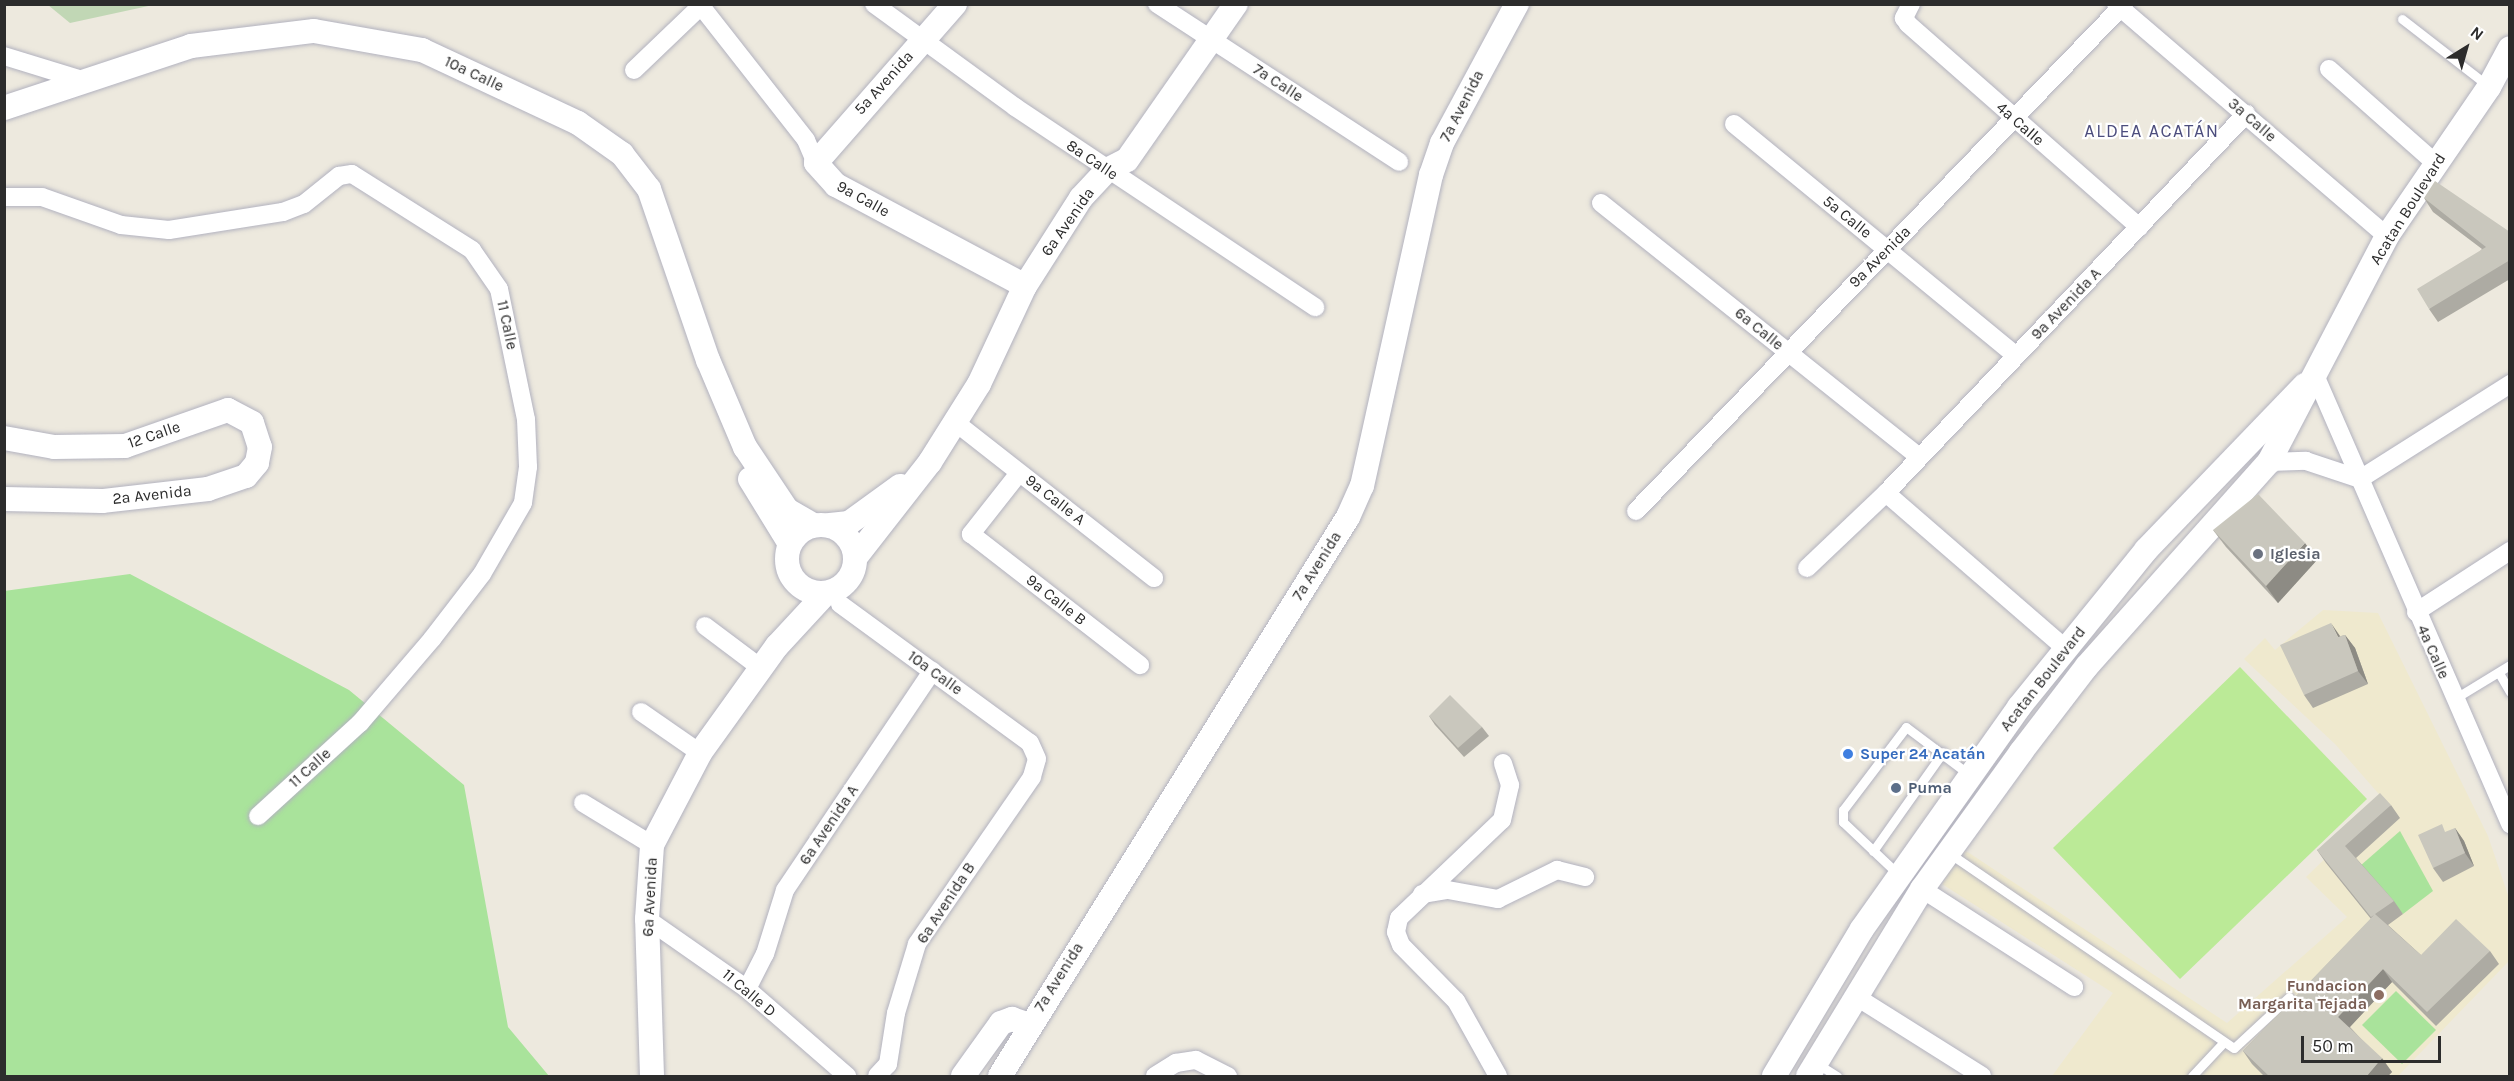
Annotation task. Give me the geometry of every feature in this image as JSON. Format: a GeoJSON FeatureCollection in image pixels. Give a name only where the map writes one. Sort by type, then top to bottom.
{"type":"FeatureCollection","features":[{"type":"Feature","properties":{"kind":"street","name":"8a Calle"},"geometry":{"type":"LineString","coordinates":[[874,4],[1107,170],[1314,307]]}},
{"type":"Feature","properties":{"kind":"street","name":"5a Avenida"},"geometry":{"type":"LineString","coordinates":[[816,163],[955,4]]}},
{"type":"Feature","properties":{"kind":"street","name":"7a Calle"},"geometry":{"type":"LineString","coordinates":[[1157,4],[1399,162]]}},
{"type":"Feature","properties":{"kind":"street","name":"6a Avenida"},"geometry":{"type":"LineString","coordinates":[[855,558],[930,462],[1001,342],[1025,286],[1081,198],[1107,170],[1127,160],[1210,38],[1236,4]]}},
{"type":"Feature","properties":{"kind":"street","name":"7a Avenida"},"geometry":{"type":"LineString","coordinates":[[1000,1077],[1029,1025],[1348,517],[1362,486],[1435,164],[1517,4]]}},
{"type":"Feature","properties":{"kind":"street"},"geometry":{"type":"LineString","coordinates":[[634,70],[702,5]]}},
{"type":"Feature","properties":{"kind":"street","name":"9a Calle"},"geometry":{"type":"LineString","coordinates":[[702,5],[806,140],[816,163],[836,185],[1025,286]]}},
{"type":"Feature","properties":{"kind":"street","name":"3a Calle"},"geometry":{"type":"LineString","coordinates":[[2120,6],[2387,237]]}},
{"type":"Feature","properties":{"kind":"street","name":"9a Avenida"},"geometry":{"type":"LineString","coordinates":[[1636,511],[1786,350],[2015,119],[2120,6]]}},
{"type":"Feature","properties":{"kind":"street","name":"4a Calle"},"geometry":{"type":"LineString","coordinates":[[1907,11],[2015,119],[2139,227]]}},
{"type":"Feature","properties":{"kind":"street","name":"10a Calle"},"geometry":{"type":"LineString","coordinates":[[4,108],[82,80],[204,43],[339,32],[422,50],[578,123],[622,154],[649,189],[708,360],[745,447],[756,494],[790,544]]}},
{"type":"Feature","properties":{"kind":"street","name":"Acatan Boulevard"},"geometry":{"type":"LineString","coordinates":[[1774,1077],[1899,875],[2066,649],[2146,550],[2292,408],[2315,375],[2387,237],[2434,162],[2489,87],[2510,48]]}},
{"type":"Feature","properties":{"kind":"street"},"geometry":{"type":"LineString","coordinates":[[4,56],[82,80]]}},
{"type":"Feature","properties":{"kind":"street"},"geometry":{"type":"LineString","coordinates":[[2329,69],[2434,162]]}},
{"type":"Feature","properties":{"kind":"street","name":"9a Avenida A"},"geometry":{"type":"LineString","coordinates":[[1886,494],[1917,455],[2016,356],[2246,114]]}},
{"type":"Feature","properties":{"kind":"street","name":"5a Calle"},"geometry":{"type":"LineString","coordinates":[[1734,124],[2016,356]]}},
{"type":"Feature","properties":{"kind":"street","name":"11 Calle"},"geometry":{"type":"LineString","coordinates":[[4,197],[42,197],[121,225],[180,229],[283,212],[304,204],[339,176],[352,174],[472,250],[500,289],[526,419],[523,503],[482,574],[432,639],[360,723],[258,816]]}},
{"type":"Feature","properties":{"kind":"street","name":"6a Calle"},"geometry":{"type":"LineString","coordinates":[[1601,203],[1917,455]]}},
{"type":"Feature","properties":{"kind":"street","name":"4a Calle"},"geometry":{"type":"LineString","coordinates":[[2315,375],[2510,824]]}},
{"type":"Feature","properties":{"kind":"street"},"geometry":{"type":"LineString","coordinates":[[2269,462],[2306,461],[2360,479],[2510,384]]}},
{"type":"Feature","properties":{"kind":"street","name":"Acatan Boulevard"},"geometry":{"type":"LineString","coordinates":[[1812,1070],[1855,996],[1947,852],[2087,666],[2269,462],[2292,408]]}},
{"type":"Feature","properties":{"kind":"street","name":"12 Calle"},"geometry":{"type":"LineString","coordinates":[[4,438],[54,447],[124,446],[226,410],[244,416],[257,431]]}},
{"type":"Feature","properties":{"kind":"street","name":"9a Calle A"},"geometry":{"type":"LineString","coordinates":[[955,422],[1154,578]]}},
{"type":"Feature","properties":{"kind":"street","name":"2a Avenida"},"geometry":{"type":"LineString","coordinates":[[4,499],[102,501],[222,485],[243,478],[255,466],[257,431]]}},
{"type":"Feature","properties":{"kind":"street","name":"10a Calle"},"geometry":{"type":"LineString","coordinates":[[745,447],[787,510],[821,525]]}},
{"type":"Feature","properties":{"kind":"street","name":"6a Avenida"},"geometry":{"type":"LineString","coordinates":[[821,525],[861,516],[930,462]]}},
{"type":"Feature","properties":{"kind":"street","name":"9a Calle B"},"geometry":{"type":"LineString","coordinates":[[1019,472],[971,534],[1140,665]]}},
{"type":"Feature","properties":{"kind":"street"},"geometry":{"type":"LineString","coordinates":[[1807,568],[1886,494],[2066,649]]}},
{"type":"Feature","properties":{"kind":"street"},"geometry":{"type":"LineString","coordinates":[[821,525],[848,537],[855,558],[850,577],[833,598],[796,582],[787,564],[790,544],[821,525]]}},
{"type":"Feature","properties":{"kind":"street"},"geometry":{"type":"LineString","coordinates":[[2416,612],[2510,551]]}},
{"type":"Feature","properties":{"kind":"street","name":"6a Avenida"},"geometry":{"type":"LineString","coordinates":[[652,1077],[647,919],[652,845],[700,753],[777,646],[795,603],[796,582]]}},
{"type":"Feature","properties":{"kind":"street","name":"6a Avenida"},"geometry":{"type":"LineString","coordinates":[[777,646],[833,598]]}},
{"type":"Feature","properties":{"kind":"street","name":"10a Calle"},"geometry":{"type":"LineString","coordinates":[[833,598],[1030,742]]}},
{"type":"Feature","properties":{"kind":"street"},"geometry":{"type":"LineString","coordinates":[[705,626],[761,668]]}},
{"type":"Feature","properties":{"kind":"street","name":"6a Avenida A"},"geometry":{"type":"LineString","coordinates":[[747,989],[761,964],[785,890],[932,671]]}},
{"type":"Feature","properties":{"kind":"street"},"geometry":{"type":"LineString","coordinates":[[641,712],[700,753]]}},
{"type":"Feature","properties":{"kind":"street","name":"6a Avenida B"},"geometry":{"type":"LineString","coordinates":[[877,1077],[888,1064],[896,1013],[917,944],[1032,777],[1037,759],[1030,742]]}},
{"type":"Feature","properties":{"kind":"street"},"geometry":{"type":"LineString","coordinates":[[1498,1077],[1456,1001],[1396,932],[1399,918],[1502,820],[1510,785],[1503,764]]}},
{"type":"Feature","properties":{"kind":"street"},"geometry":{"type":"LineString","coordinates":[[583,802],[652,845]]}},
{"type":"Feature","properties":{"kind":"street"},"geometry":{"type":"LineString","coordinates":[[1422,894],[1448,891],[1498,899],[1557,870],[1585,877]]}},
{"type":"Feature","properties":{"kind":"street"},"geometry":{"type":"LineString","coordinates":[[1922,889],[2074,987]]}},
{"type":"Feature","properties":{"kind":"street","name":"11 Calle D"},"geometry":{"type":"LineString","coordinates":[[647,919],[747,989],[846,1076]]}},
{"type":"Feature","properties":{"kind":"street"},"geometry":{"type":"LineString","coordinates":[[1855,996],[1982,1077]]}},
{"type":"Feature","properties":{"kind":"street"},"geometry":{"type":"LineString","coordinates":[[963,1077],[1001,1023],[1012,1018],[1029,1025]]}},
{"type":"Feature","properties":{"kind":"street"},"geometry":{"type":"LineString","coordinates":[[1155,1077],[1176,1063],[1196,1060],[1228,1077]]}},
{"type":"Feature","properties":{"kind":"lane"},"geometry":{"type":"LineString","coordinates":[[2402,19],[2489,87]]}},
{"type":"Feature","properties":{"kind":"lane"},"geometry":{"type":"LineString","coordinates":[[2454,699],[2510,665]]}},
{"type":"Feature","properties":{"kind":"lane"},"geometry":{"type":"LineString","coordinates":[[2499,672],[2510,692]]}},
{"type":"Feature","properties":{"kind":"lane"},"geometry":{"type":"LineString","coordinates":[[1899,875],[1843,822],[1843,810],[1906,727],[1943,752],[1971,775]]}},
{"type":"Feature","properties":{"kind":"lane"},"geometry":{"type":"LineString","coordinates":[[1873,851],[1943,752]]}},
{"type":"Feature","properties":{"kind":"lane"},"geometry":{"type":"LineString","coordinates":[[1947,852],[2223,1043],[2234,1048],[2242,1044],[2289,997]]}},
{"type":"Feature","properties":{"kind":"lane"},"geometry":{"type":"LineString","coordinates":[[2192,1077],[2223,1043]]}},
{"type":"Feature","properties":{"kind":"lane"},"geometry":{"type":"LineString","coordinates":[[1812,1070],[1837,1077]]}},
{"type":"Feature","properties":{"kind":"shaded area","name":"Fundacion Margarita Tejada"},"geometry":{"type":"Polygon","coordinates":[[[2323,610],[2378,613],[2488,836],[2509,898],[2509,961],[2398,1076],[2052,1076],[2113,993],[1942,884],[1963,849],[2227,1023],[2347,917],[2306,877],[2385,801],[2335,744],[2244,659],[2265,638],[2275,650],[2323,610]]]}},
{"type":"Feature","properties":{"kind":"green space"},"geometry":{"type":"Polygon","coordinates":[[[48,5],[153,5],[70,23],[48,5]]]}},
{"type":"Feature","properties":{"kind":"green space"},"geometry":{"type":"Polygon","coordinates":[[[130,574],[349,690],[464,785],[508,1027],[549,1076],[5,1076],[4,591],[130,574]]]}},
{"type":"Feature","properties":{"kind":"green space"},"geometry":{"type":"Polygon","coordinates":[[[2240,667],[2367,799],[2180,979],[2053,848],[2240,667]]]}},
{"type":"Feature","properties":{"kind":"green space"},"geometry":{"type":"Polygon","coordinates":[[[2400,831],[2433,891],[2403,914],[2360,866],[2400,831]]]}},
{"type":"Feature","properties":{"kind":"green space"},"geometry":{"type":"Polygon","coordinates":[[[2396,991],[2436,1030],[2402,1064],[2362,1025],[2396,991]]]}},
{"type":"Feature","properties":{"kind":"building"},"geometry":{"type":"Polygon","coordinates":[[[2435,181],[2510,232],[2510,260],[2429,309],[2417,289],[2486,247],[2424,198],[2435,181]]]}},
{"type":"Feature","properties":{"kind":"building"},"geometry":{"type":"Polygon","coordinates":[[[2258,494],[2305,543],[2266,586],[2213,530],[2258,494]]]}},
{"type":"Feature","properties":{"kind":"building"},"geometry":{"type":"Polygon","coordinates":[[[2331,623],[2338,637],[2345,635],[2358,671],[2304,695],[2280,645],[2331,623]]]}},
{"type":"Feature","properties":{"kind":"building"},"geometry":{"type":"Polygon","coordinates":[[[1450,695],[1482,727],[1458,748],[1429,716],[1450,695]]]}},
{"type":"Feature","properties":{"kind":"building"},"geometry":{"type":"Polygon","coordinates":[[[2380,793],[2391,805],[2345,846],[2394,901],[2375,914],[2421,955],[2456,919],[2490,951],[2427,1012],[2383,969],[2338,1017],[2382,1058],[2366,1077],[2270,1077],[2243,1051],[2374,915],[2371,917],[2317,850],[2380,793]]]}},
{"type":"Feature","properties":{"kind":"building"},"geometry":{"type":"Polygon","coordinates":[[[2442,824],[2445,832],[2455,828],[2465,853],[2433,868],[2418,835],[2442,824]]]}},
{"type":"Feature","properties":{"kind":"place","name":"Iglesia"},"geometry":{"type":"Point","coordinates":[2258,554]}},
{"type":"Feature","properties":{"kind":"place","name":"Super 24 Acatán"},"geometry":{"type":"Point","coordinates":[1848,754]}},
{"type":"Feature","properties":{"kind":"place","name":"Puma"},"geometry":{"type":"Point","coordinates":[1896,788]}},
{"type":"Feature","properties":{"kind":"place","name":"Fundacion Margarita Tejada"},"geometry":{"type":"Point","coordinates":[2379,995]}},
{"type":"Feature","properties":{"kind":"district","name":"ALDEA ACATÁN"},"geometry":{"type":"Point","coordinates":[2152,131]}}]}
